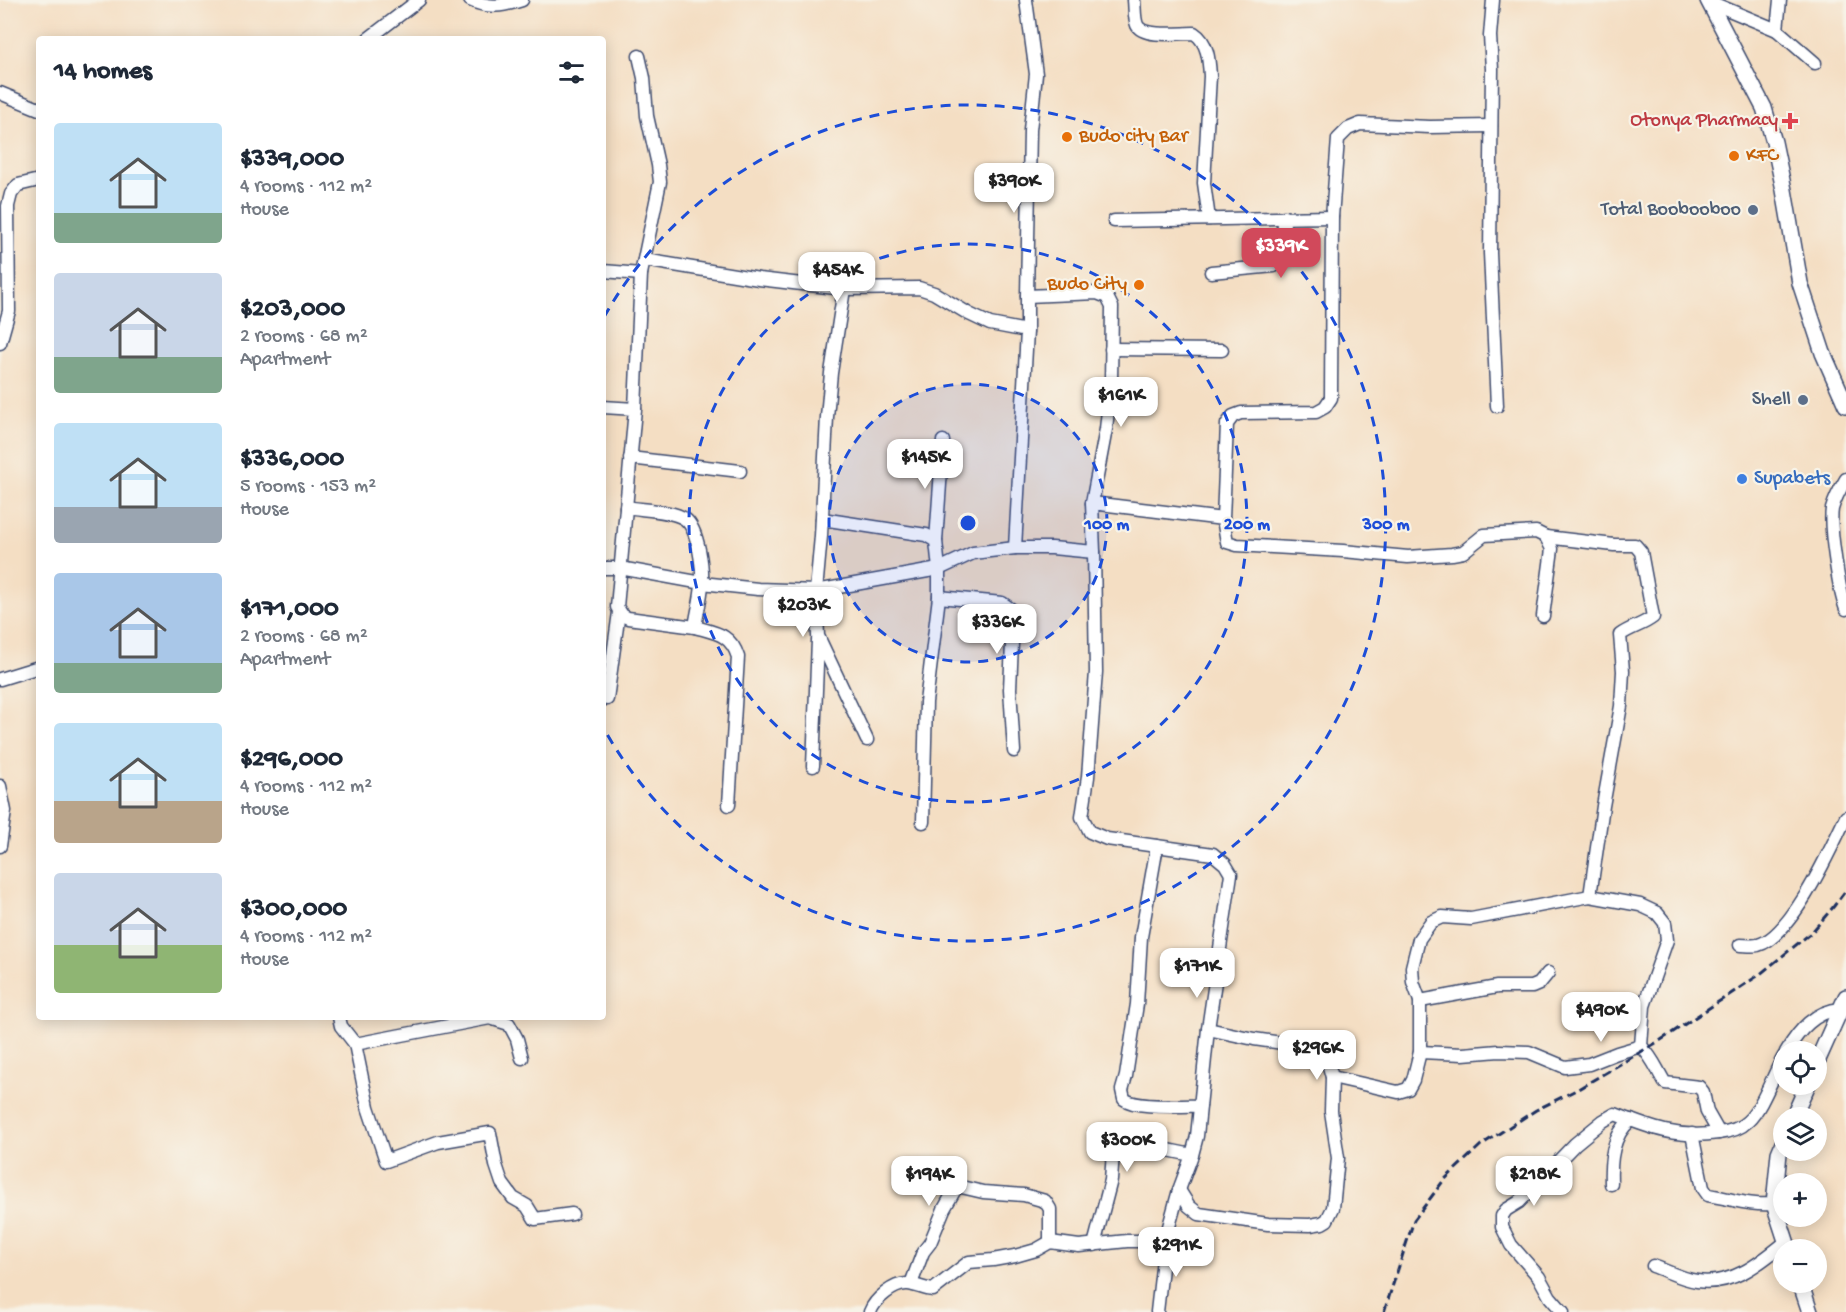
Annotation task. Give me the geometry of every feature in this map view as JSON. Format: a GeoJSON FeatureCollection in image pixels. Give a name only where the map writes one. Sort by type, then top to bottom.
{"type":"FeatureCollection","features":[{"type":"Feature","properties":{"kind":"main road"},"geometry":{"type":"LineString","coordinates":[[1709,1],[1764,108],[1782,180],[1800,283],[1823,353],[1846,405]]}},
{"type":"Feature","properties":{"kind":"main road"},"geometry":{"type":"LineString","coordinates":[[1827,1041],[1844,1003]]}},
{"type":"Feature","properties":{"kind":"main road"},"geometry":{"type":"LineString","coordinates":[[1804,1293],[1810,1312]]}},
{"type":"Feature","properties":{"kind":"street"},"geometry":{"type":"LineString","coordinates":[[372,36],[419,0]]}},
{"type":"Feature","properties":{"kind":"street"},"geometry":{"type":"LineString","coordinates":[[471,0],[492,7],[522,0]]}},
{"type":"Feature","properties":{"kind":"street"},"geometry":{"type":"LineString","coordinates":[[1015,548],[1027,331],[1030,130],[1036,74],[1026,0]]}},
{"type":"Feature","properties":{"kind":"street"},"geometry":{"type":"LineString","coordinates":[[1134,0],[1139,29],[1146,33],[1194,33],[1204,43],[1209,60],[1210,76],[1204,183],[1209,219]]}},
{"type":"Feature","properties":{"kind":"street"},"geometry":{"type":"LineString","coordinates":[[1493,0],[1490,36],[1492,69],[1490,253],[1497,406]]}},
{"type":"Feature","properties":{"kind":"street"},"geometry":{"type":"LineString","coordinates":[[1777,30],[1780,0]]}},
{"type":"Feature","properties":{"kind":"street"},"geometry":{"type":"LineString","coordinates":[[1709,1],[1777,30],[1815,63]]}},
{"type":"Feature","properties":{"kind":"street"},"geometry":{"type":"LineString","coordinates":[[607,699],[619,612],[617,607],[620,568],[635,409],[641,274],[660,182],[647,116],[644,78],[639,56]]}},
{"type":"Feature","properties":{"kind":"street"},"geometry":{"type":"LineString","coordinates":[[0,93],[36,108]]}},
{"type":"Feature","properties":{"kind":"street"},"geometry":{"type":"LineString","coordinates":[[1491,126],[1430,127],[1360,124],[1348,129],[1338,139],[1332,217],[1330,398],[1325,407],[1316,412],[1241,412],[1233,416],[1227,424],[1223,519],[1227,542],[1237,545],[1408,556],[1463,552],[1484,535],[1536,532],[1546,537],[1614,545],[1635,545],[1641,552],[1653,617],[1644,624],[1620,635],[1623,671],[1621,706],[1590,896]]}},
{"type":"Feature","properties":{"kind":"street"},"geometry":{"type":"LineString","coordinates":[[0,343],[9,311],[8,206],[11,194],[18,185],[36,181]]}},
{"type":"Feature","properties":{"kind":"street"},"geometry":{"type":"LineString","coordinates":[[1211,272],[1274,266],[1283,256],[1284,217]]}},
{"type":"Feature","properties":{"kind":"street"},"geometry":{"type":"LineString","coordinates":[[1114,221],[1332,217]]}},
{"type":"Feature","properties":{"kind":"street"},"geometry":{"type":"LineString","coordinates":[[644,260],[759,279],[844,289],[918,288],[934,293],[990,324],[1027,331]]}},
{"type":"Feature","properties":{"kind":"street"},"geometry":{"type":"LineString","coordinates":[[606,271],[641,274]]}},
{"type":"Feature","properties":{"kind":"street"},"geometry":{"type":"LineString","coordinates":[[813,766],[818,636],[816,591],[831,373],[844,289]]}},
{"type":"Feature","properties":{"kind":"street"},"geometry":{"type":"LineString","coordinates":[[1028,296],[1097,293],[1107,297],[1112,307],[1111,383],[1106,429],[1092,503],[1096,672],[1089,766],[1082,817],[1090,832],[1107,839],[1213,854],[1225,864],[1230,874],[1208,1029],[1197,1136],[1165,1241],[1157,1312]]}},
{"type":"Feature","properties":{"kind":"street"},"geometry":{"type":"LineString","coordinates":[[1112,349],[1222,350]]}},
{"type":"Feature","properties":{"kind":"street"},"geometry":{"type":"LineString","coordinates":[[606,407],[635,409]]}},
{"type":"Feature","properties":{"kind":"street"},"geometry":{"type":"LineString","coordinates":[[923,822],[926,702],[939,597],[936,541],[943,441]]}},
{"type":"Feature","properties":{"kind":"street"},"geometry":{"type":"LineString","coordinates":[[630,458],[740,471]]}},
{"type":"Feature","properties":{"kind":"street"},"geometry":{"type":"LineString","coordinates":[[1846,479],[1835,497],[1832,512],[1832,535],[1846,609]]}},
{"type":"Feature","properties":{"kind":"street"},"geometry":{"type":"LineString","coordinates":[[1092,503],[1223,519]]}},
{"type":"Feature","properties":{"kind":"street"},"geometry":{"type":"LineString","coordinates":[[626,507],[671,514],[685,520],[693,530],[698,543],[702,583],[695,627]]}},
{"type":"Feature","properties":{"kind":"street"},"geometry":{"type":"LineString","coordinates":[[822,519],[926,535],[936,541]]}},
{"type":"Feature","properties":{"kind":"street"},"geometry":{"type":"LineString","coordinates":[[1543,616],[1552,549],[1546,537]]}},
{"type":"Feature","properties":{"kind":"street"},"geometry":{"type":"LineString","coordinates":[[606,568],[620,568],[702,583],[758,589],[816,591],[939,569],[973,553],[1015,548],[1052,548],[1094,552]]}},
{"type":"Feature","properties":{"kind":"street"},"geometry":{"type":"LineString","coordinates":[[939,597],[1002,603],[1012,610],[1010,690],[1014,751]]}},
{"type":"Feature","properties":{"kind":"street"},"geometry":{"type":"LineString","coordinates":[[619,612],[628,618],[695,627],[723,635],[735,645],[738,657],[729,805]]}},
{"type":"Feature","properties":{"kind":"street"},"geometry":{"type":"LineString","coordinates":[[818,636],[867,740]]}},
{"type":"Feature","properties":{"kind":"street"},"geometry":{"type":"LineString","coordinates":[[0,679],[36,668]]}},
{"type":"Feature","properties":{"kind":"street"},"geometry":{"type":"LineString","coordinates":[[0,786],[5,811],[0,846]]}},
{"type":"Feature","properties":{"kind":"street"},"geometry":{"type":"LineString","coordinates":[[1740,945],[1758,945],[1775,936],[1809,892],[1846,817]]}},
{"type":"Feature","properties":{"kind":"street"},"geometry":{"type":"LineString","coordinates":[[1157,846],[1142,937],[1137,1004],[1122,1090],[1124,1099],[1129,1103],[1200,1106]]}},
{"type":"Feature","properties":{"kind":"street"},"geometry":{"type":"LineString","coordinates":[[1332,1077],[1398,1092],[1408,1089],[1413,1080],[1420,1052],[1420,1000],[1413,982],[1412,967],[1419,939],[1431,922],[1442,917],[1471,919],[1590,896],[1640,905],[1657,913],[1665,923],[1667,940],[1644,1006],[1641,1046]]}},
{"type":"Feature","properties":{"kind":"street"},"geometry":{"type":"LineString","coordinates":[[1420,1000],[1497,987],[1532,987],[1539,984],[1548,973]]}},
{"type":"Feature","properties":{"kind":"street"},"geometry":{"type":"LineString","coordinates":[[1795,1041],[1807,1025],[1820,1014],[1844,1003]]}},
{"type":"Feature","properties":{"kind":"street"},"geometry":{"type":"LineString","coordinates":[[340,1020],[341,1026],[355,1044],[368,1107],[386,1161],[438,1142],[490,1133],[502,1183],[513,1198],[526,1206],[534,1219],[572,1214]]}},
{"type":"Feature","properties":{"kind":"street"},"geometry":{"type":"LineString","coordinates":[[355,1044],[480,1020]]}},
{"type":"Feature","properties":{"kind":"street"},"geometry":{"type":"LineString","coordinates":[[496,1020],[509,1024],[522,1058]]}},
{"type":"Feature","properties":{"kind":"street"},"geometry":{"type":"LineString","coordinates":[[1179,1190],[1189,1206],[1199,1214],[1211,1217],[1310,1225],[1327,1220],[1333,1208],[1338,1158],[1331,1111],[1332,1077],[1328,1063],[1319,1052],[1310,1047],[1254,1039],[1208,1029]]}},
{"type":"Feature","properties":{"kind":"street"},"geometry":{"type":"LineString","coordinates":[[1420,1052],[1463,1054],[1499,1051],[1530,1052],[1565,1067],[1589,1064],[1641,1046]]}},
{"type":"Feature","properties":{"kind":"street"},"geometry":{"type":"LineString","coordinates":[[1641,1046],[1652,1056],[1654,1067],[1665,1083],[1699,1087],[1703,1092],[1707,1112],[1719,1133]]}},
{"type":"Feature","properties":{"kind":"street"},"geometry":{"type":"LineString","coordinates":[[1559,1310],[1539,1277],[1511,1245],[1502,1227],[1502,1216],[1506,1210],[1519,1202],[1575,1144],[1615,1114],[1642,1126],[1675,1134],[1719,1133],[1739,1128],[1749,1121],[1773,1076]]}},
{"type":"Feature","properties":{"kind":"street"},"geometry":{"type":"LineString","coordinates":[[1611,1184],[1612,1153],[1620,1131],[1631,1120]]}},
{"type":"Feature","properties":{"kind":"street"},"geometry":{"type":"LineString","coordinates":[[1692,1134],[1703,1188],[1708,1195],[1747,1204],[1773,1204]]}},
{"type":"Feature","properties":{"kind":"street"},"geometry":{"type":"LineString","coordinates":[[1094,1245],[1111,1180],[1114,1139],[1192,1155]]}},
{"type":"Feature","properties":{"kind":"street"},"geometry":{"type":"LineString","coordinates":[[911,1284],[923,1252],[930,1243],[944,1209],[957,1186],[983,1192],[1024,1195],[1045,1201],[1050,1209],[1052,1220],[1050,1242]]}},
{"type":"Feature","properties":{"kind":"street"},"geometry":{"type":"LineString","coordinates":[[870,1312],[878,1300],[895,1287],[911,1284],[933,1290],[969,1262],[1015,1256],[1036,1250],[1050,1242],[1079,1246],[1127,1240],[1165,1241]]}},
{"type":"Feature","properties":{"kind":"street"},"geometry":{"type":"LineString","coordinates":[[1653,1266],[1694,1281],[1714,1282],[1740,1275],[1773,1255]]}},
{"type":"Feature","properties":{"kind":"railway"},"geometry":{"type":"LineString","coordinates":[[1384,1312],[1414,1220],[1444,1180],[1481,1145],[1536,1110],[1578,1089],[1661,1040],[1759,975],[1812,932],[1846,890]]}},
{"type":"Feature","properties":{"kind":"place","name":"Otonya Pharmacy"},"geometry":{"type":"Point","coordinates":[1790,121]}},
{"type":"Feature","properties":{"kind":"place","name":"Budo city Bar"},"geometry":{"type":"Point","coordinates":[1067,137]}},
{"type":"Feature","properties":{"kind":"place","name":"KFC"},"geometry":{"type":"Point","coordinates":[1734,156]}},
{"type":"Feature","properties":{"kind":"place","name":"Total Boobooboo"},"geometry":{"type":"Point","coordinates":[1753,210]}},
{"type":"Feature","properties":{"kind":"place","name":"Budo City"},"geometry":{"type":"Point","coordinates":[1139,285]}},
{"type":"Feature","properties":{"kind":"place","name":"Shell"},"geometry":{"type":"Point","coordinates":[1803,400]}},
{"type":"Feature","properties":{"kind":"place","name":"Supabets"},"geometry":{"type":"Point","coordinates":[1742,479]}}]}
